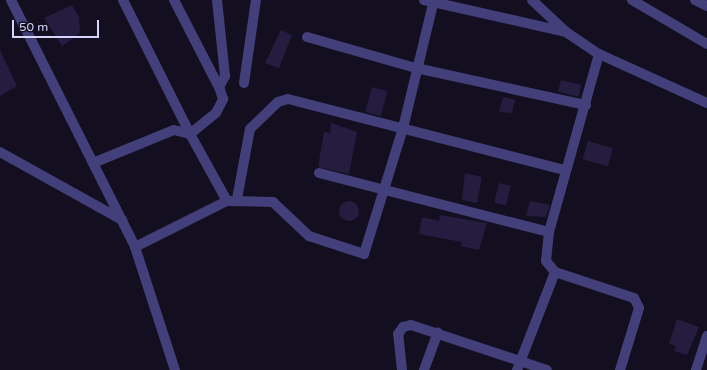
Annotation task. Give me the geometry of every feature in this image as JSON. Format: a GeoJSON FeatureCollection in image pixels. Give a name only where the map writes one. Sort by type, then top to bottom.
{"type":"FeatureCollection","features":[{"type":"Feature","properties":{"kind":"street"},"geometry":{"type":"LineString","coordinates":[[11,0],[135,247],[175,370]]}},
{"type":"Feature","properties":{"kind":"street"},"geometry":{"type":"LineString","coordinates":[[123,0],[190,134],[227,201]]}},
{"type":"Feature","properties":{"kind":"street"},"geometry":{"type":"LineString","coordinates":[[174,0],[219,87],[223,98],[216,114],[190,134]]}},
{"type":"Feature","properties":{"kind":"street"},"geometry":{"type":"LineString","coordinates":[[217,0],[225,76],[219,87]]}},
{"type":"Feature","properties":{"kind":"street"},"geometry":{"type":"LineString","coordinates":[[244,82],[256,0]]}},
{"type":"Feature","properties":{"kind":"street"},"geometry":{"type":"LineString","coordinates":[[532,0],[566,32],[599,54],[707,103]]}},
{"type":"Feature","properties":{"kind":"street"},"geometry":{"type":"LineString","coordinates":[[632,0],[707,44]]}},
{"type":"Feature","properties":{"kind":"street"},"geometry":{"type":"LineString","coordinates":[[695,0],[707,6]]}},
{"type":"Feature","properties":{"kind":"street"},"geometry":{"type":"LineString","coordinates":[[135,247],[227,201],[237,198],[274,202],[309,236],[360,255],[366,251],[403,128],[430,1],[566,32]]}},
{"type":"Feature","properties":{"kind":"street"},"geometry":{"type":"LineString","coordinates":[[307,37],[416,68],[586,105]]}},
{"type":"Feature","properties":{"kind":"street"},"geometry":{"type":"LineString","coordinates":[[599,54],[586,105],[565,170],[549,232],[546,261],[554,272],[634,298],[639,308],[620,370]]}},
{"type":"Feature","properties":{"kind":"street"},"geometry":{"type":"LineString","coordinates":[[237,198],[250,129],[282,100],[403,128],[565,170]]}},
{"type":"Feature","properties":{"kind":"street"},"geometry":{"type":"LineString","coordinates":[[93,163],[174,130],[190,134]]}},
{"type":"Feature","properties":{"kind":"street"},"geometry":{"type":"LineString","coordinates":[[0,152],[122,220]]}},
{"type":"Feature","properties":{"kind":"street"},"geometry":{"type":"LineString","coordinates":[[319,172],[549,232]]}},
{"type":"Feature","properties":{"kind":"street"},"geometry":{"type":"LineString","coordinates":[[519,366],[554,272]]}},
{"type":"Feature","properties":{"kind":"street"},"geometry":{"type":"LineString","coordinates":[[402,370],[398,334],[403,327],[411,325],[438,332],[519,366],[547,370]]}},
{"type":"Feature","properties":{"kind":"street"},"geometry":{"type":"LineString","coordinates":[[424,370],[438,332]]}},
{"type":"Feature","properties":{"kind":"street"},"geometry":{"type":"LineString","coordinates":[[696,370],[707,336]]}},
{"type":"Feature","properties":{"kind":"building"},"geometry":{"type":"Polygon","coordinates":[[[72,5],[79,17],[80,33],[62,46],[44,18],[72,5]]]}},
{"type":"Feature","properties":{"kind":"building"},"geometry":{"type":"Polygon","coordinates":[[[281,30],[292,35],[279,68],[265,63],[281,30]]]}},
{"type":"Feature","properties":{"kind":"building"},"geometry":{"type":"Polygon","coordinates":[[[0,50],[17,86],[0,96],[0,50]]]}},
{"type":"Feature","properties":{"kind":"building"},"geometry":{"type":"Polygon","coordinates":[[[561,80],[581,85],[578,97],[558,92],[561,80]]]}},
{"type":"Feature","properties":{"kind":"building"},"geometry":{"type":"Polygon","coordinates":[[[372,87],[387,91],[381,116],[365,112],[372,87]]]}},
{"type":"Feature","properties":{"kind":"building"},"geometry":{"type":"Polygon","coordinates":[[[503,97],[515,100],[512,113],[499,112],[503,97]]]}},
{"type":"Feature","properties":{"kind":"building"},"geometry":{"type":"Polygon","coordinates":[[[331,123],[357,132],[349,174],[318,167],[324,132],[330,133],[331,123]]]}},
{"type":"Feature","properties":{"kind":"building"},"geometry":{"type":"Polygon","coordinates":[[[588,141],[613,148],[608,166],[583,159],[588,141]]]}},
{"type":"Feature","properties":{"kind":"building"},"geometry":{"type":"Polygon","coordinates":[[[465,173],[482,177],[477,203],[462,200],[465,173]]]}},
{"type":"Feature","properties":{"kind":"building"},"geometry":{"type":"Polygon","coordinates":[[[499,183],[511,186],[506,205],[494,202],[499,183]]]}},
{"type":"Feature","properties":{"kind":"building"},"geometry":{"type":"Polygon","coordinates":[[[349,201],[356,204],[359,211],[356,218],[349,221],[342,218],[339,211],[342,204],[349,201]]]}},
{"type":"Feature","properties":{"kind":"building"},"geometry":{"type":"Polygon","coordinates":[[[530,201],[550,205],[546,217],[526,216],[530,201]]]}},
{"type":"Feature","properties":{"kind":"building"},"geometry":{"type":"Polygon","coordinates":[[[440,215],[487,223],[479,250],[461,246],[462,242],[419,234],[422,217],[439,221],[440,215]]]}},
{"type":"Feature","properties":{"kind":"building"},"geometry":{"type":"Polygon","coordinates":[[[677,319],[699,327],[687,355],[674,351],[676,346],[669,344],[677,319]]]}}]}
